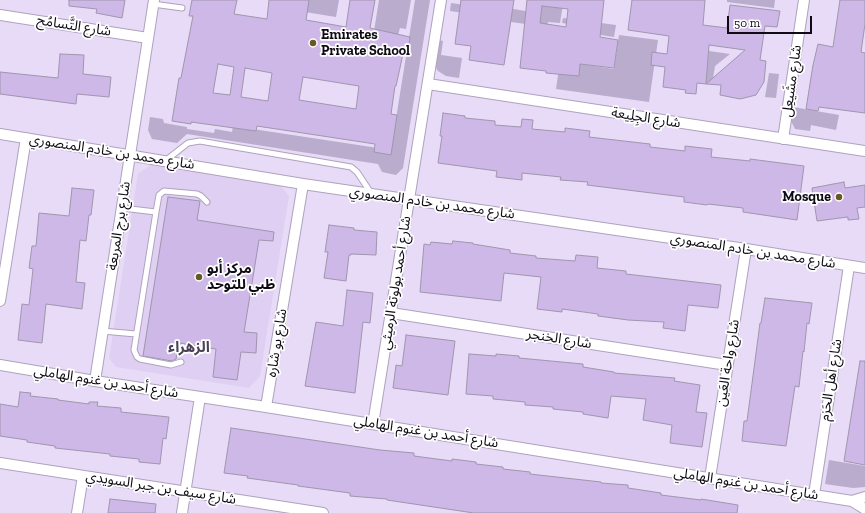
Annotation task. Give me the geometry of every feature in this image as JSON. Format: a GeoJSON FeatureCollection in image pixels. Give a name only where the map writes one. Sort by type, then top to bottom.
{"type":"FeatureCollection","features":[{"type":"Feature","properties":{"kind":"street","name":"شارع أحمد بولوتة الرميثي"},"geometry":{"type":"LineString","coordinates":[[373,424],[441,0]]}},
{"type":"Feature","properties":{"kind":"street","name":"شارع مشَيعِل"},"geometry":{"type":"LineString","coordinates":[[783,139],[804,0]]}},
{"type":"Feature","properties":{"kind":"street","name":"شارع برج المربعة"},"geometry":{"type":"LineString","coordinates":[[95,381],[154,2]]}},
{"type":"Feature","properties":{"kind":"street","name":"شارع التَّسامُح"},"geometry":{"type":"LineString","coordinates":[[0,15],[148,38]]}},
{"type":"Feature","properties":{"kind":"street","name":"شارع الجِلِيعة"},"geometry":{"type":"LineString","coordinates":[[428,84],[865,151]]}},
{"type":"Feature","properties":{"kind":"street","name":"شارع محمد بن خادم المنصوري"},"geometry":{"type":"LineString","coordinates":[[0,134],[303,184],[746,249],[865,268]]}},
{"type":"Feature","properties":{"kind":"street"},"geometry":{"type":"LineString","coordinates":[[0,301],[4,250],[26,138]]}},
{"type":"Feature","properties":{"kind":"street","name":"شارع بو شاره"},"geometry":{"type":"LineString","coordinates":[[266,407],[303,184]]}},
{"type":"Feature","properties":{"kind":"street","name":"شارع واحة العَين"},"geometry":{"type":"LineString","coordinates":[[710,478],[746,249]]}},
{"type":"Feature","properties":{"kind":"street","name":"شارع أهل الحَزم"},"geometry":{"type":"LineString","coordinates":[[814,495],[849,266]]}},
{"type":"Feature","properties":{"kind":"street","name":"شارع الخنجر"},"geometry":{"type":"LineString","coordinates":[[391,313],[727,365]]}},
{"type":"Feature","properties":{"kind":"street","name":"شارع أحمد بن غنوم الهاملي"},"geometry":{"type":"LineString","coordinates":[[0,365],[852,501],[865,509]]}},
{"type":"Feature","properties":{"kind":"street"},"geometry":{"type":"LineString","coordinates":[[182,513],[200,397]]}},
{"type":"Feature","properties":{"kind":"street","name":"شارع سيف بن جبر السويدي"},"geometry":{"type":"LineString","coordinates":[[0,463],[186,492],[281,510],[323,513]]}},
{"type":"Feature","properties":{"kind":"street"},"geometry":{"type":"LineString","coordinates":[[77,513],[83,476]]}},
{"type":"Feature","properties":{"kind":"street","name":"شارع أحمد بن غنوم الهاملي"},"geometry":{"type":"LineString","coordinates":[[852,501],[865,497]]}},
{"type":"Feature","properties":{"kind":"lane"},"geometry":{"type":"LineString","coordinates":[[154,2],[182,8]]}},
{"type":"Feature","properties":{"kind":"lane"},"geometry":{"type":"LineString","coordinates":[[165,161],[188,143],[200,141],[351,167],[357,172],[371,194]]}},
{"type":"Feature","properties":{"kind":"lane"},"geometry":{"type":"LineString","coordinates":[[181,362],[171,365],[140,359],[134,350],[136,334],[159,195],[164,191],[197,194],[207,202]]}},
{"type":"Feature","properties":{"kind":"lane"},"geometry":{"type":"LineString","coordinates":[[122,208],[156,212]]}},
{"type":"Feature","properties":{"kind":"lane"},"geometry":{"type":"LineString","coordinates":[[102,331],[136,334]]}},
{"type":"Feature","properties":{"kind":"shaded area"},"geometry":{"type":"Polygon","coordinates":[[[307,0],[339,0],[336,17],[305,12],[307,0]]]}},
{"type":"Feature","properties":{"kind":"shaded area"},"geometry":{"type":"Polygon","coordinates":[[[379,0],[411,0],[406,29],[400,28],[398,35],[374,31],[379,0]]]}},
{"type":"Feature","properties":{"kind":"shaded area"},"geometry":{"type":"Polygon","coordinates":[[[415,0],[430,0],[403,168],[396,175],[382,172],[378,164],[187,134],[177,143],[152,139],[148,130],[150,117],[163,119],[164,123],[187,127],[187,129],[214,133],[215,129],[232,132],[233,126],[391,150],[415,0]]]}},
{"type":"Feature","properties":{"kind":"shaded area"},"geometry":{"type":"Polygon","coordinates":[[[727,0],[775,0],[774,8],[727,2],[727,0]]]}},
{"type":"Feature","properties":{"kind":"shaded area"},"geometry":{"type":"Polygon","coordinates":[[[539,1],[563,4],[560,23],[548,22],[547,27],[497,20],[498,18],[450,11],[451,3],[501,10],[502,7],[537,13],[539,1]]]}},
{"type":"Feature","properties":{"kind":"shaded area"},"geometry":{"type":"Polygon","coordinates":[[[563,18],[616,25],[614,37],[568,30],[569,24],[562,23],[563,18]]]}},
{"type":"Feature","properties":{"kind":"shaded area"},"geometry":{"type":"Polygon","coordinates":[[[619,35],[658,40],[649,102],[556,89],[560,61],[614,69],[619,35]]]}},
{"type":"Feature","properties":{"kind":"shaded area"},"geometry":{"type":"Polygon","coordinates":[[[439,40],[443,41],[441,55],[462,58],[459,78],[446,76],[438,71],[435,66],[439,40]]]}},
{"type":"Feature","properties":{"kind":"shaded area"},"geometry":{"type":"Polygon","coordinates":[[[709,51],[730,54],[715,66],[712,84],[705,83],[709,51]]]}},
{"type":"Feature","properties":{"kind":"shaded area"},"geometry":{"type":"Polygon","coordinates":[[[769,73],[779,74],[776,98],[765,97],[769,73]]]}},
{"type":"Feature","properties":{"kind":"shaded area"},"geometry":{"type":"Polygon","coordinates":[[[793,107],[839,115],[836,130],[811,125],[810,131],[795,129],[791,121],[793,107]]]}},
{"type":"Feature","properties":{"kind":"shaded area","name":"مركز أبو ظبي للتوحد"},"geometry":{"type":"Polygon","coordinates":[[[152,164],[279,184],[289,196],[260,376],[249,388],[116,367],[109,358],[138,174],[152,164]]]}},
{"type":"Feature","properties":{"kind":"shaded area"},"geometry":{"type":"Polygon","coordinates":[[[829,460],[865,466],[865,487],[853,488],[825,484],[829,460]]]}},
{"type":"Feature","properties":{"kind":"building"},"geometry":{"type":"Polygon","coordinates":[[[69,0],[125,0],[122,18],[96,13],[97,9],[69,6],[69,0]]]}},
{"type":"Feature","properties":{"kind":"building"},"geometry":{"type":"Polygon","coordinates":[[[192,0],[237,0],[234,14],[267,19],[269,0],[309,0],[306,20],[346,27],[350,0],[375,0],[370,28],[410,37],[408,55],[403,54],[395,86],[391,114],[397,115],[391,155],[374,152],[375,144],[257,126],[256,131],[191,122],[191,124],[172,121],[179,78],[181,78],[193,16],[189,16],[192,0]],[[218,64],[213,93],[230,95],[234,67],[218,64]],[[245,68],[241,97],[268,101],[272,73],[245,68]],[[303,77],[299,100],[356,109],[359,86],[303,77]]]}},
{"type":"Feature","properties":{"kind":"building"},"geometry":{"type":"Polygon","coordinates":[[[461,0],[514,0],[504,65],[469,60],[471,46],[455,44],[461,0]]]}},
{"type":"Feature","properties":{"kind":"building"},"geometry":{"type":"Polygon","coordinates":[[[527,0],[604,0],[600,37],[618,40],[614,68],[580,64],[579,76],[546,73],[546,71],[520,68],[527,0]],[[542,6],[540,23],[566,27],[568,9],[542,6]]]}},
{"type":"Feature","properties":{"kind":"building"},"geometry":{"type":"Polygon","coordinates":[[[632,0],[705,0],[703,25],[727,28],[730,5],[780,11],[777,27],[765,26],[760,60],[766,61],[764,82],[756,95],[740,99],[720,95],[721,85],[706,84],[697,83],[696,94],[685,93],[686,90],[663,87],[665,67],[651,65],[652,52],[667,54],[669,36],[628,30],[632,0]],[[709,45],[706,84],[745,50],[709,45]]]}},
{"type":"Feature","properties":{"kind":"building"},"geometry":{"type":"Polygon","coordinates":[[[840,0],[865,0],[865,24],[861,52],[865,53],[865,113],[819,107],[818,111],[806,109],[818,44],[833,47],[840,0]]]}},
{"type":"Feature","properties":{"kind":"building"},"geometry":{"type":"Polygon","coordinates":[[[60,54],[84,55],[83,74],[111,77],[109,97],[77,94],[76,104],[0,94],[0,72],[58,78],[60,54]]]}},
{"type":"Feature","properties":{"kind":"building"},"geometry":{"type":"Polygon","coordinates":[[[443,113],[465,116],[465,118],[495,121],[495,125],[521,127],[522,119],[533,120],[532,129],[565,132],[565,128],[590,131],[589,137],[650,144],[650,147],[685,151],[685,146],[712,149],[711,157],[750,161],[750,159],[804,166],[797,220],[743,212],[743,208],[684,202],[684,197],[587,185],[588,182],[560,180],[561,177],[522,173],[522,180],[496,177],[497,171],[438,163],[442,136],[440,136],[443,113]]]}},
{"type":"Feature","properties":{"kind":"building","name":"Mosque"},"geometry":{"type":"Polygon","coordinates":[[[844,182],[845,188],[865,185],[865,207],[857,208],[859,219],[848,220],[848,217],[817,221],[812,188],[844,182]]]}},
{"type":"Feature","properties":{"kind":"building"},"geometry":{"type":"Polygon","coordinates":[[[72,188],[94,190],[86,241],[80,240],[76,282],[85,283],[82,309],[46,304],[42,343],[18,340],[22,304],[29,305],[33,269],[29,268],[32,246],[36,246],[39,213],[69,216],[72,188]]]}},
{"type":"Feature","properties":{"kind":"building"},"geometry":{"type":"Polygon","coordinates":[[[168,197],[200,201],[197,220],[274,232],[273,241],[259,240],[244,332],[257,333],[256,353],[241,352],[237,380],[213,377],[216,349],[179,343],[176,359],[172,361],[143,356],[168,197]]]}},
{"type":"Feature","properties":{"kind":"building"},"geometry":{"type":"Polygon","coordinates":[[[329,225],[354,228],[354,230],[377,232],[376,255],[349,255],[346,281],[324,278],[328,252],[325,252],[329,225]]]}},
{"type":"Feature","properties":{"kind":"building"},"geometry":{"type":"Polygon","coordinates":[[[453,241],[510,250],[510,253],[536,256],[536,258],[575,261],[576,255],[598,257],[597,268],[626,271],[626,274],[721,285],[718,308],[688,305],[685,331],[663,328],[664,322],[628,320],[562,309],[562,312],[537,309],[541,277],[504,273],[501,301],[420,292],[424,244],[430,245],[431,242],[452,244],[453,241]]]}},
{"type":"Feature","properties":{"kind":"building"},"geometry":{"type":"Polygon","coordinates":[[[347,290],[373,293],[370,323],[363,322],[355,393],[305,386],[316,322],[343,326],[347,290]]]}},
{"type":"Feature","properties":{"kind":"building"},"geometry":{"type":"Polygon","coordinates":[[[765,298],[812,303],[809,324],[807,323],[799,387],[795,386],[786,446],[742,441],[744,421],[747,421],[760,323],[765,298]]]}},
{"type":"Feature","properties":{"kind":"building"},"geometry":{"type":"Polygon","coordinates":[[[406,335],[455,341],[448,395],[393,388],[396,365],[402,366],[406,335]]]}},
{"type":"Feature","properties":{"kind":"building"},"geometry":{"type":"Polygon","coordinates":[[[469,354],[519,356],[519,358],[583,364],[583,367],[614,373],[675,378],[674,381],[700,385],[696,412],[707,413],[702,447],[670,443],[672,425],[643,420],[646,399],[611,396],[608,418],[583,414],[583,412],[553,409],[553,407],[525,405],[525,402],[493,399],[493,396],[466,394],[469,354]]]}},
{"type":"Feature","properties":{"kind":"building"},"geometry":{"type":"Polygon","coordinates":[[[860,361],[865,361],[865,465],[844,461],[860,361]]]}},
{"type":"Feature","properties":{"kind":"building"},"geometry":{"type":"Polygon","coordinates":[[[20,392],[31,393],[30,396],[89,404],[89,402],[98,402],[97,406],[121,408],[121,412],[169,417],[166,439],[163,438],[160,464],[139,462],[139,459],[110,456],[110,454],[55,448],[55,446],[0,436],[0,404],[18,407],[20,392]]]}},
{"type":"Feature","properties":{"kind":"building"},"geometry":{"type":"Polygon","coordinates":[[[231,428],[380,450],[414,453],[414,456],[452,461],[452,459],[476,462],[476,464],[503,467],[503,469],[530,472],[530,474],[628,485],[628,488],[661,493],[661,495],[738,505],[737,513],[474,513],[387,499],[350,496],[350,493],[247,478],[248,476],[224,473],[231,428]]]}},
{"type":"Feature","properties":{"kind":"building"},"geometry":{"type":"Polygon","coordinates":[[[110,499],[156,504],[155,513],[108,513],[110,499]]]}},
{"type":"Feature","properties":{"kind":"place","name":"Emirates Private School"},"geometry":{"type":"Point","coordinates":[313,43]}},
{"type":"Feature","properties":{"kind":"place","name":"Mosque"},"geometry":{"type":"Point","coordinates":[839,197]}},
{"type":"Feature","properties":{"kind":"place","name":"مركز أبو ظبي للتوحد"},"geometry":{"type":"Point","coordinates":[199,277]}},
{"type":"Feature","properties":{"kind":"district","name":"الزهراء"},"geometry":{"type":"Point","coordinates":[189,348]}}]}
